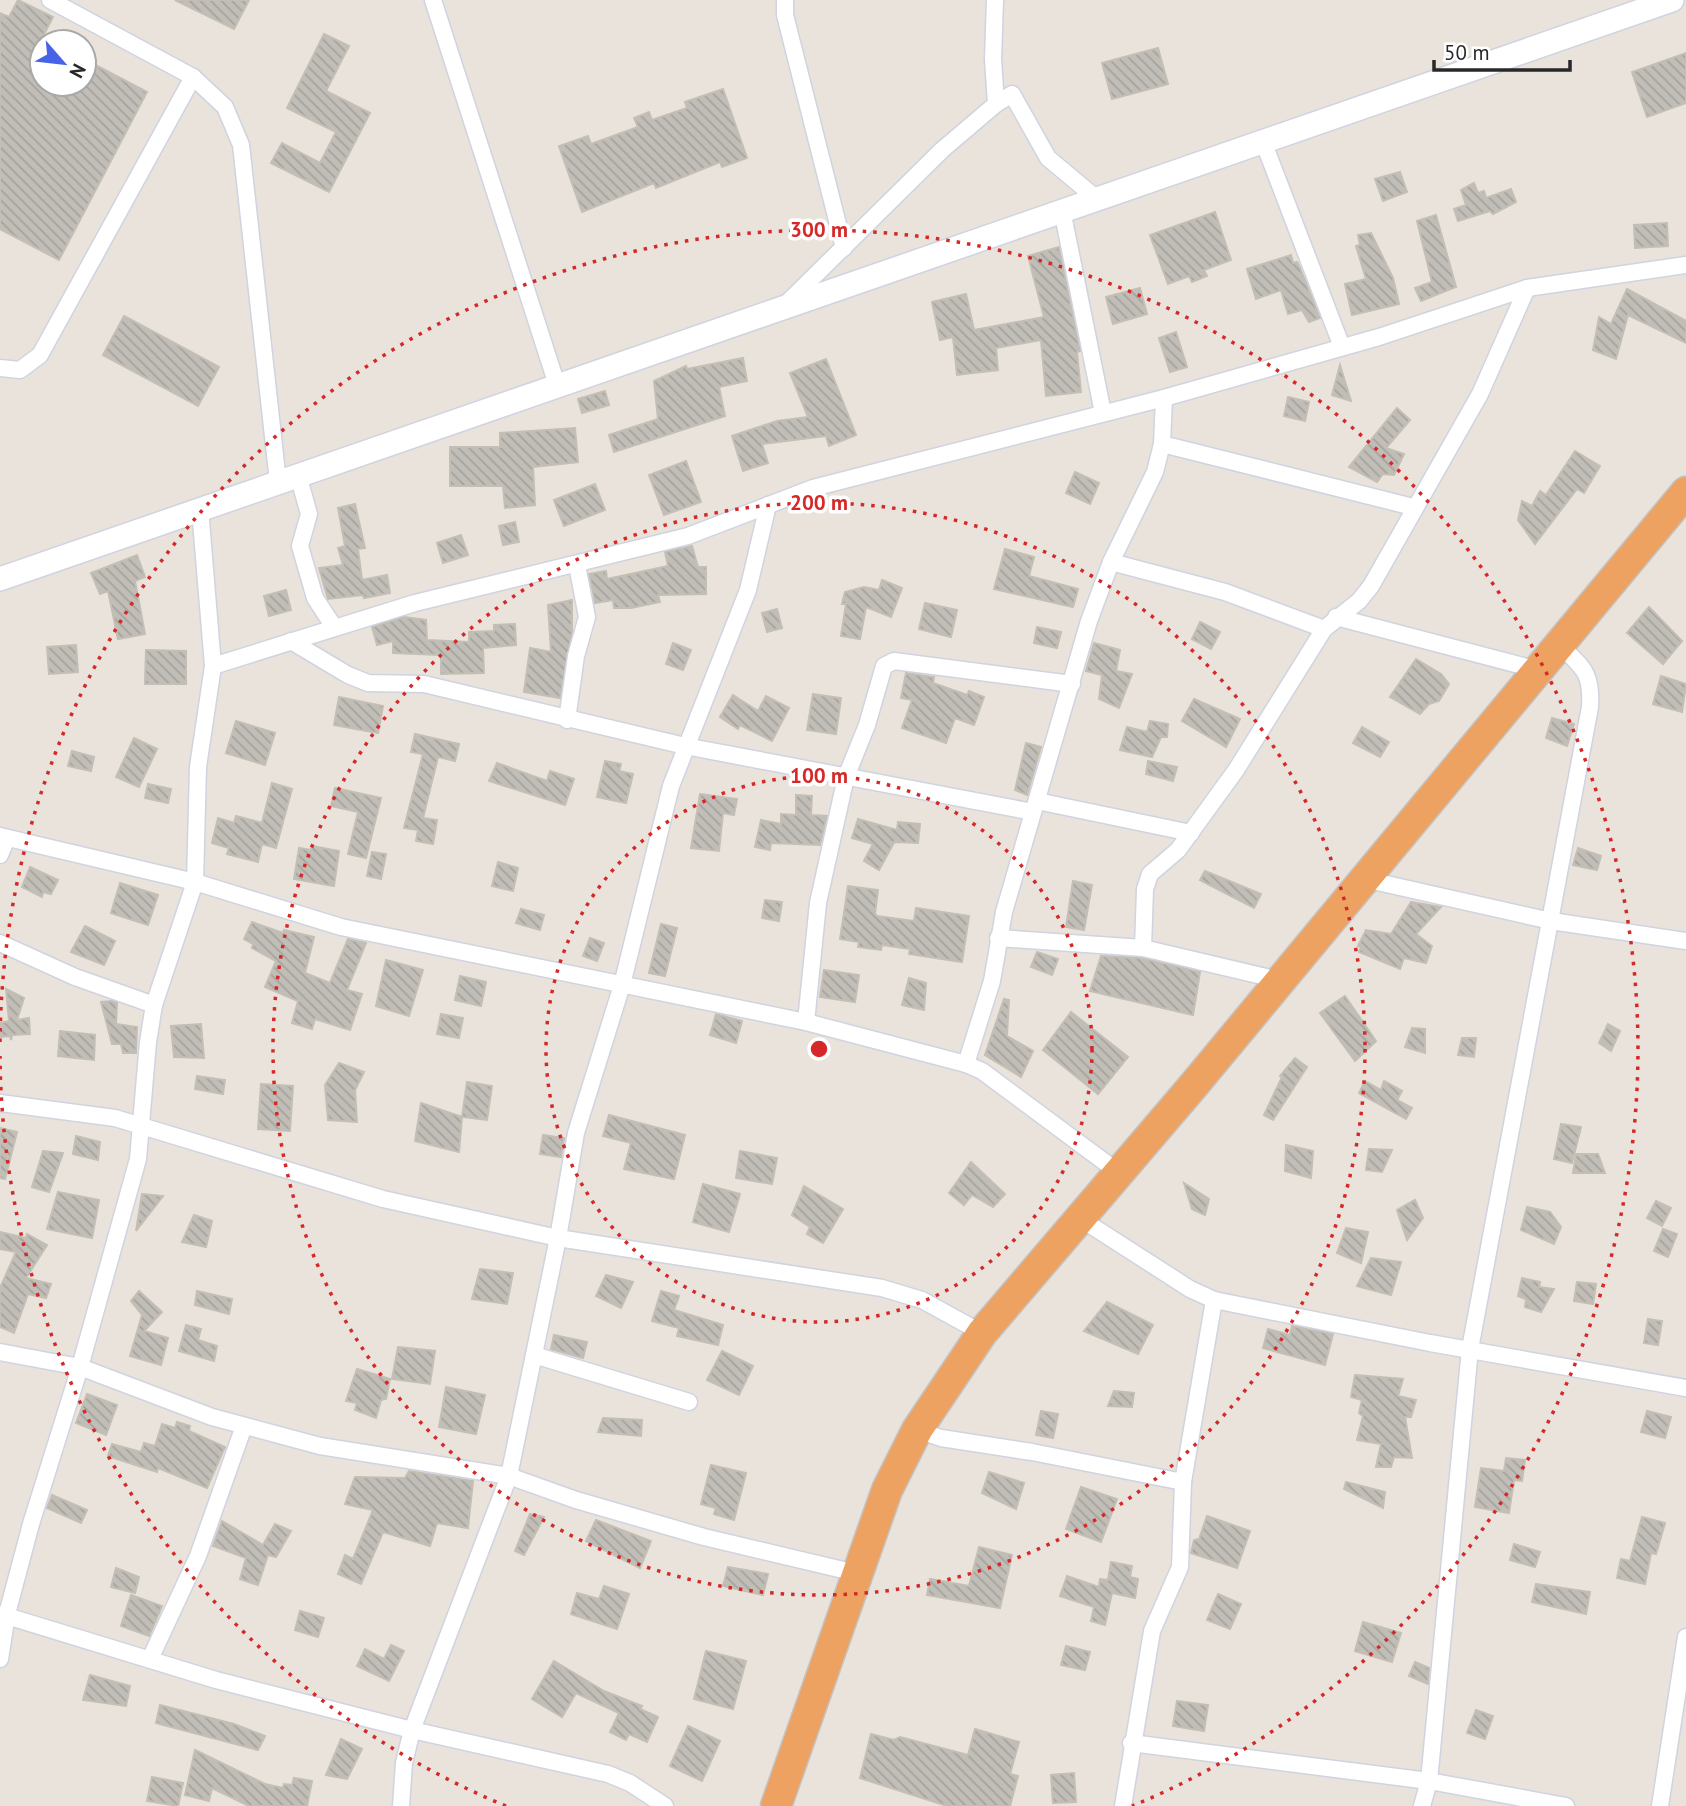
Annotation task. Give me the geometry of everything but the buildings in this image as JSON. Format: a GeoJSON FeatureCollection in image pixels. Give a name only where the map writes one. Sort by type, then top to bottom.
{"type":"FeatureCollection","features":[{"type":"Feature","properties":{"kind":"highway"},"geometry":{"type":"LineString","coordinates":[[776,1806],[887,1490],[917,1430],[982,1333],[1081,1219],[1686,492]]}},
{"type":"Feature","properties":{"kind":"main road"},"geometry":{"type":"LineString","coordinates":[[0,579],[1672,0]]}},
{"type":"Feature","properties":{"kind":"street"},"geometry":{"type":"LineString","coordinates":[[50,0],[193,77],[225,107],[241,145],[288,479],[309,514],[300,546],[315,598],[334,627]]}},
{"type":"Feature","properties":{"kind":"street"},"geometry":{"type":"LineString","coordinates":[[433,0],[556,385]]}},
{"type":"Feature","properties":{"kind":"street"},"geometry":{"type":"LineString","coordinates":[[785,0],[785,15],[844,248]]}},
{"type":"Feature","properties":{"kind":"street"},"geometry":{"type":"LineString","coordinates":[[995,0],[993,59],[996,103]]}},
{"type":"Feature","properties":{"kind":"street"},"geometry":{"type":"LineString","coordinates":[[0,368],[20,370],[40,355],[193,77]]}},
{"type":"Feature","properties":{"kind":"street"},"geometry":{"type":"LineString","coordinates":[[783,307],[942,150],[996,103],[1012,94],[1048,158],[1097,200]]}},
{"type":"Feature","properties":{"kind":"street"},"geometry":{"type":"LineString","coordinates":[[1263,141],[1342,347]]}},
{"type":"Feature","properties":{"kind":"street"},"geometry":{"type":"LineString","coordinates":[[1062,210],[1103,413]]}},
{"type":"Feature","properties":{"kind":"street"},"geometry":{"type":"LineString","coordinates":[[213,666],[415,603],[577,565],[708,530],[813,488],[1164,398],[1342,347],[1527,288],[1686,265]]}},
{"type":"Feature","properties":{"kind":"street"},"geometry":{"type":"LineString","coordinates":[[1143,948],[1145,889],[1150,874],[1178,850],[1236,770],[1324,629],[1359,601],[1371,586],[1413,507],[1480,394],[1527,288]]}},
{"type":"Feature","properties":{"kind":"street"},"geometry":{"type":"LineString","coordinates":[[966,1064],[992,981],[998,938],[1089,621],[1111,562],[1155,472],[1162,444],[1164,398]]}},
{"type":"Feature","properties":{"kind":"street"},"geometry":{"type":"LineString","coordinates":[[1162,444],[1413,507]]}},
{"type":"Feature","properties":{"kind":"street"},"geometry":{"type":"LineString","coordinates":[[401,1806],[404,1763],[412,1730],[509,1476],[558,1238],[576,1133],[622,985],[665,807],[685,746],[748,590],[768,505]]}},
{"type":"Feature","properties":{"kind":"street"},"geometry":{"type":"LineString","coordinates":[[0,1659],[4,1614],[80,1367],[138,1159],[154,1004],[195,882],[198,767],[213,666],[200,509]]}},
{"type":"Feature","properties":{"kind":"street"},"geometry":{"type":"LineString","coordinates":[[1111,562],[1225,593],[1324,629]]}},
{"type":"Feature","properties":{"kind":"street"},"geometry":{"type":"LineString","coordinates":[[567,720],[576,656],[587,617],[577,565]]}},
{"type":"Feature","properties":{"kind":"street"},"geometry":{"type":"LineString","coordinates":[[1336,617],[1538,670]]}},
{"type":"Feature","properties":{"kind":"street"},"geometry":{"type":"LineString","coordinates":[[291,641],[348,676],[368,683],[424,684],[685,746],[846,777],[1191,833]]}},
{"type":"Feature","properties":{"kind":"street"},"geometry":{"type":"LineString","coordinates":[[1422,1806],[1429,1781],[1470,1349],[1590,707],[1591,683],[1587,672],[1560,645]]}},
{"type":"Feature","properties":{"kind":"street"},"geometry":{"type":"LineString","coordinates":[[806,1022],[818,903],[846,777],[867,725],[884,666],[894,661],[1072,684]]}},
{"type":"Feature","properties":{"kind":"street"},"geometry":{"type":"LineString","coordinates":[[0,855],[3,837],[195,882],[341,927],[806,1022],[966,1064],[982,1071],[1118,1172]]}},
{"type":"Feature","properties":{"kind":"street"},"geometry":{"type":"LineString","coordinates":[[1364,879],[1551,921],[1686,941]]}},
{"type":"Feature","properties":{"kind":"street"},"geometry":{"type":"LineString","coordinates":[[998,938],[1143,948],[1279,980]]}},
{"type":"Feature","properties":{"kind":"street"},"geometry":{"type":"LineString","coordinates":[[0,943],[75,977],[154,1004]]}},
{"type":"Feature","properties":{"kind":"street"},"geometry":{"type":"LineString","coordinates":[[0,1103],[115,1118],[383,1199],[558,1238],[882,1288],[922,1300],[982,1333]]}},
{"type":"Feature","properties":{"kind":"street"},"geometry":{"type":"LineString","coordinates":[[1081,1219],[1190,1289],[1214,1300],[1430,1343],[1686,1388]]}},
{"type":"Feature","properties":{"kind":"street"},"geometry":{"type":"LineString","coordinates":[[1123,1806],[1131,1743],[1152,1631],[1180,1567],[1183,1482],[1214,1300]]}},
{"type":"Feature","properties":{"kind":"street"},"geometry":{"type":"LineString","coordinates":[[0,1352],[80,1367],[190,1409],[320,1446],[509,1476],[576,1500],[704,1537],[856,1573]]}},
{"type":"Feature","properties":{"kind":"street"},"geometry":{"type":"LineString","coordinates":[[534,1354],[689,1402]]}},
{"type":"Feature","properties":{"kind":"street"},"geometry":{"type":"LineString","coordinates":[[150,1659],[198,1556],[244,1426]]}},
{"type":"Feature","properties":{"kind":"street"},"geometry":{"type":"LineString","coordinates":[[917,1430],[941,1438],[1032,1452],[1183,1482]]}},
{"type":"Feature","properties":{"kind":"street"},"geometry":{"type":"LineString","coordinates":[[4,1614],[216,1680],[412,1730],[608,1774],[630,1783],[665,1806]]}},
{"type":"Feature","properties":{"kind":"street"},"geometry":{"type":"LineString","coordinates":[[1660,1806],[1686,1637]]}},
{"type":"Feature","properties":{"kind":"street"},"geometry":{"type":"LineString","coordinates":[[1131,1743],[1429,1781],[1566,1806]]}}]}
